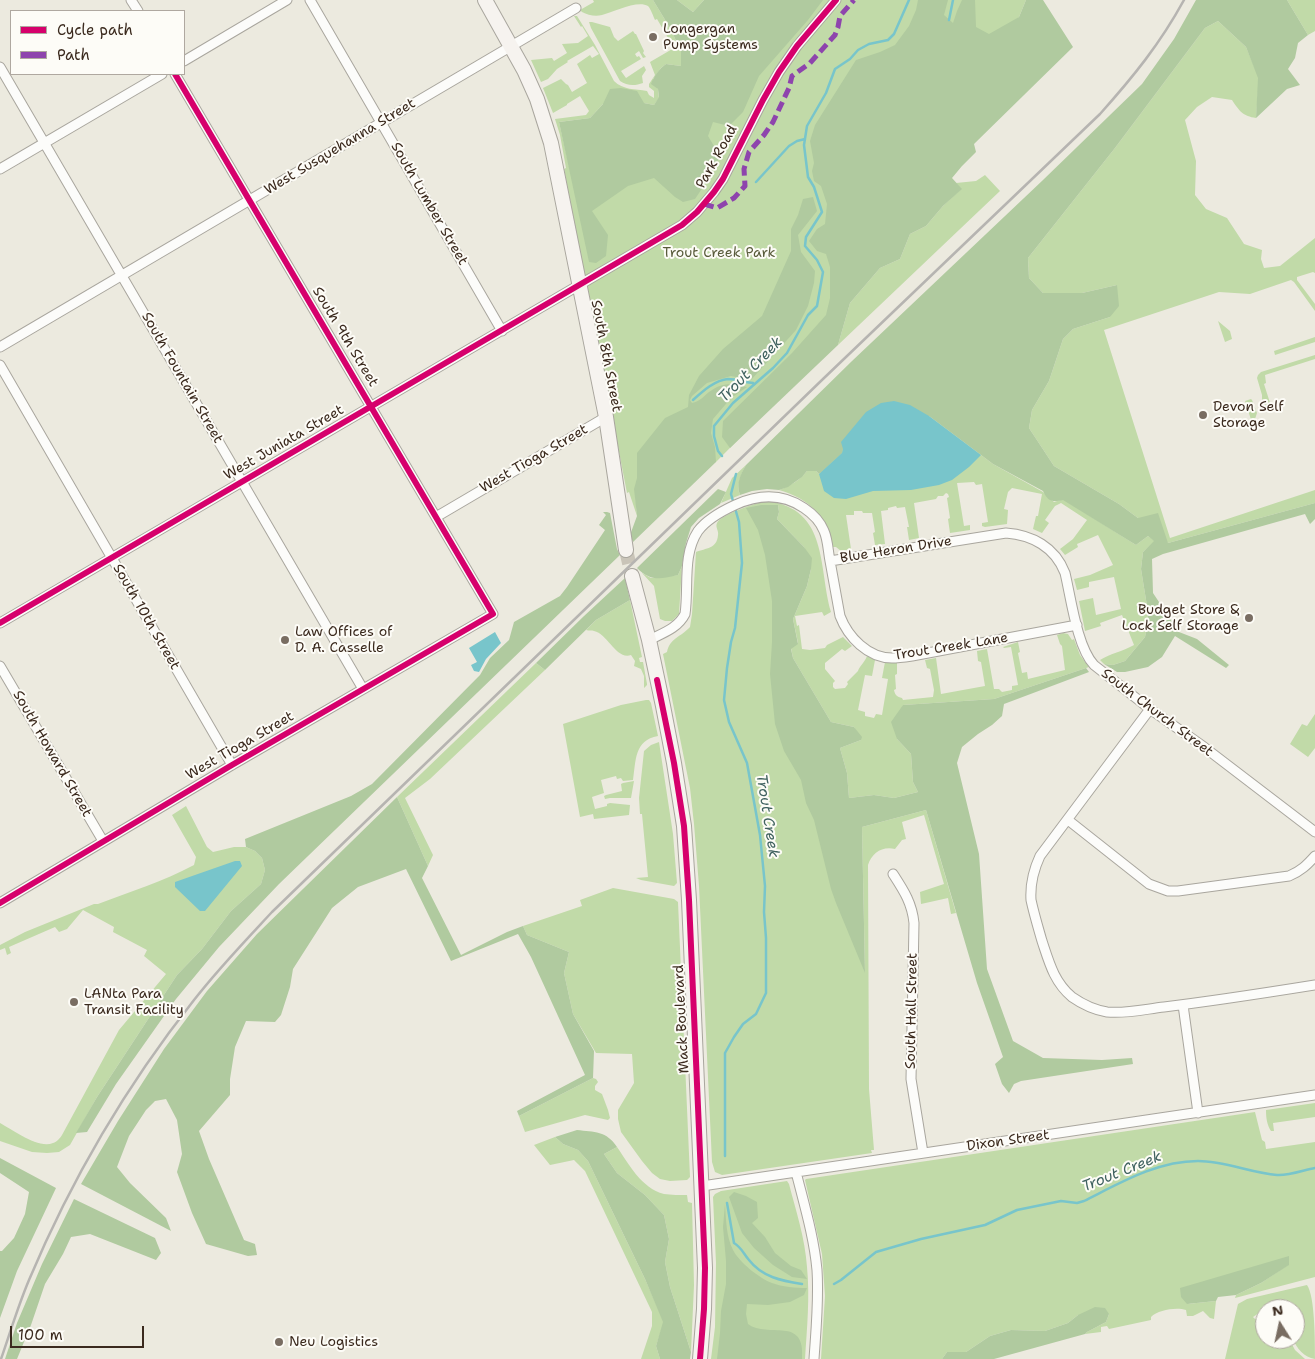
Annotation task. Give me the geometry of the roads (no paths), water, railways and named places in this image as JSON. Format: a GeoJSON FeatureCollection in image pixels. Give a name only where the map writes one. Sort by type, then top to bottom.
{"type":"FeatureCollection","features":[{"type":"Feature","properties":{"kind":"main road","name":"South 8th Street"},"geometry":{"type":"LineString","coordinates":[[485,0],[512,46],[535,94],[554,158],[606,417],[626,550]]}},
{"type":"Feature","properties":{"kind":"main road","name":"Mack Boulevard"},"geometry":{"type":"LineString","coordinates":[[632,576],[649,640],[674,763],[684,826],[689,900],[705,1281],[700,1359]]}},
{"type":"Feature","properties":{"kind":"street"},"geometry":{"type":"LineString","coordinates":[[185,60],[288,0]]}},
{"type":"Feature","properties":{"kind":"street","name":"South Lumber Street"},"geometry":{"type":"LineString","coordinates":[[310,0],[502,330]]}},
{"type":"Feature","properties":{"kind":"street","name":"Park Road"},"geometry":{"type":"LineString","coordinates":[[580,285],[682,225],[704,204],[723,179],[762,100],[779,72],[797,46],[836,0]]}},
{"type":"Feature","properties":{"kind":"street","name":"West Susquehanna Street"},"geometry":{"type":"LineString","coordinates":[[0,347],[576,8]]}},
{"type":"Feature","properties":{"kind":"street","name":"South Fountain Street"},"geometry":{"type":"LineString","coordinates":[[0,67],[363,689]]}},
{"type":"Feature","properties":{"kind":"street"},"geometry":{"type":"LineString","coordinates":[[0,169],[160,75]]}},
{"type":"Feature","properties":{"kind":"street","name":"South 9th Street"},"geometry":{"type":"LineString","coordinates":[[175,75],[493,614]]}},
{"type":"Feature","properties":{"kind":"street","name":"West Juniata Street"},"geometry":{"type":"LineString","coordinates":[[0,623],[580,285]]}},
{"type":"Feature","properties":{"kind":"street","name":"South 10th Street"},"geometry":{"type":"LineString","coordinates":[[0,365],[232,765]]}},
{"type":"Feature","properties":{"kind":"street","name":"West Tioga Street"},"geometry":{"type":"LineString","coordinates":[[436,517],[606,417]]}},
{"type":"Feature","properties":{"kind":"street","name":"Blue Heron Drive"},"geometry":{"type":"LineString","coordinates":[[649,640],[682,621],[686,608],[688,556],[699,530],[723,510],[743,501],[759,497],[772,496],[792,500],[810,512],[819,521],[824,531],[830,561],[1006,533],[1017,534],[1039,542],[1055,556]]}},
{"type":"Feature","properties":{"kind":"street","name":"South Church Street"},"geometry":{"type":"LineString","coordinates":[[1055,556],[1061,562],[1065,573],[1082,646],[1090,661],[1101,672],[1204,747],[1315,832]]}},
{"type":"Feature","properties":{"kind":"street","name":"Trout Creek Lane"},"geometry":{"type":"LineString","coordinates":[[830,561],[843,625],[859,643],[869,651],[880,656],[891,658],[912,656],[1077,625]]}},
{"type":"Feature","properties":{"kind":"street","name":"West Tioga Street"},"geometry":{"type":"LineString","coordinates":[[0,903],[232,765],[493,614]]}},
{"type":"Feature","properties":{"kind":"street","name":"South Howard Street"},"geometry":{"type":"LineString","coordinates":[[0,666],[103,841]]}},
{"type":"Feature","properties":{"kind":"street"},"geometry":{"type":"LineString","coordinates":[[1150,709],[1040,856],[1034,872],[1030,889],[1033,912],[1056,978],[1073,997],[1083,1004],[1106,1012],[1184,1005],[1315,986]]}},
{"type":"Feature","properties":{"kind":"street"},"geometry":{"type":"LineString","coordinates":[[1068,820],[1150,884],[1168,891],[1178,892],[1284,877],[1304,868],[1315,856]]}},
{"type":"Feature","properties":{"kind":"street","name":"South Hall Street"},"geometry":{"type":"LineString","coordinates":[[893,874],[908,898],[914,923],[911,1079],[923,1153]]}},
{"type":"Feature","properties":{"kind":"street"},"geometry":{"type":"LineString","coordinates":[[1184,1005],[1198,1113]]}},
{"type":"Feature","properties":{"kind":"street","name":"Dixon Street"},"geometry":{"type":"LineString","coordinates":[[702,1186],[1315,1096]]}},
{"type":"Feature","properties":{"kind":"street"},"geometry":{"type":"LineString","coordinates":[[796,1172],[810,1225],[817,1268],[818,1302],[814,1359]]}},
{"type":"Feature","properties":{"kind":"water"},"geometry":{"type":"Polygon","coordinates":[[[894,401],[910,405],[929,416],[981,455],[952,480],[939,485],[911,490],[873,491],[846,499],[834,498],[824,491],[819,474],[842,453],[841,442],[866,412],[881,403],[894,401]]]}},
{"type":"Feature","properties":{"kind":"water"},"geometry":{"type":"Polygon","coordinates":[[[495,632],[501,643],[486,659],[479,672],[474,671],[471,665],[477,662],[469,648],[495,632]]]}},
{"type":"Feature","properties":{"kind":"water"},"geometry":{"type":"Polygon","coordinates":[[[235,861],[240,861],[242,866],[205,911],[200,911],[175,887],[175,882],[235,861]]]}},
{"type":"Feature","properties":{"kind":"waterway","name":"Trout Creek"},"geometry":{"type":"LineString","coordinates":[[722,456],[718,451],[714,436],[714,426],[733,403],[787,353],[808,315],[817,306],[823,272],[817,260],[805,246],[806,237],[822,212],[814,187],[808,177],[804,145],[807,126],[826,93],[835,69],[850,59],[858,50],[869,44],[888,40],[894,34],[909,0]]}},
{"type":"Feature","properties":{"kind":"waterway"},"geometry":{"type":"LineString","coordinates":[[949,20],[953,0]]}},
{"type":"Feature","properties":{"kind":"waterway"},"geometry":{"type":"LineString","coordinates":[[756,182],[789,146],[805,139]]}},
{"type":"Feature","properties":{"kind":"waterway"},"geometry":{"type":"LineString","coordinates":[[693,400],[718,381],[731,379],[753,383]]}},
{"type":"Feature","properties":{"kind":"waterway","name":"Trout Creek"},"geometry":{"type":"LineString","coordinates":[[725,1156],[725,1053],[743,1024],[756,1014],[766,993],[765,886],[760,835],[747,763],[729,722],[724,700],[727,668],[735,628],[742,563],[739,522],[731,494],[736,474]]}},
{"type":"Feature","properties":{"kind":"waterway","name":"Trout Creek"},"geometry":{"type":"LineString","coordinates":[[834,1284],[876,1252],[921,1239],[985,1225],[1017,1210],[1061,1201],[1077,1203],[1084,1201],[1125,1180],[1168,1165],[1198,1161],[1277,1175],[1291,1174],[1315,1168]]}},
{"type":"Feature","properties":{"kind":"waterway","name":"Trout Creek"},"geometry":{"type":"LineString","coordinates":[[727,1203],[734,1243],[754,1266],[773,1277],[802,1284]]}},
{"type":"Feature","properties":{"kind":"tunnel"},"geometry":{"type":"LineString","coordinates":[[626,550],[632,576]]}},
{"type":"Feature","properties":{"kind":"railway"},"geometry":{"type":"LineString","coordinates":[[1,1359],[29,1280],[45,1243],[82,1170],[145,1066],[222,966],[272,912],[1100,114],[1145,60],[1184,0]]}},
{"type":"Feature","properties":{"kind":"place","name":"Longergan Pump Systems"},"geometry":{"type":"Point","coordinates":[653,37]}},
{"type":"Feature","properties":{"kind":"place","name":"Devon Self Storage"},"geometry":{"type":"Point","coordinates":[1203,415]}},
{"type":"Feature","properties":{"kind":"place","name":"Budget Store & Lock Self Storage"},"geometry":{"type":"Point","coordinates":[1249,618]}},
{"type":"Feature","properties":{"kind":"place","name":"Law Offices of D. A. Casselle"},"geometry":{"type":"Point","coordinates":[285,640]}},
{"type":"Feature","properties":{"kind":"place","name":"LANta Para Transit Facility"},"geometry":{"type":"Point","coordinates":[74,1002]}},
{"type":"Feature","properties":{"kind":"place","name":"Neu Logistics"},"geometry":{"type":"Point","coordinates":[279,1342]}},
{"type":"Feature","properties":{"kind":"park label","name":"Trout Creek Park"},"geometry":{"type":"Point","coordinates":[719,253]}}]}
